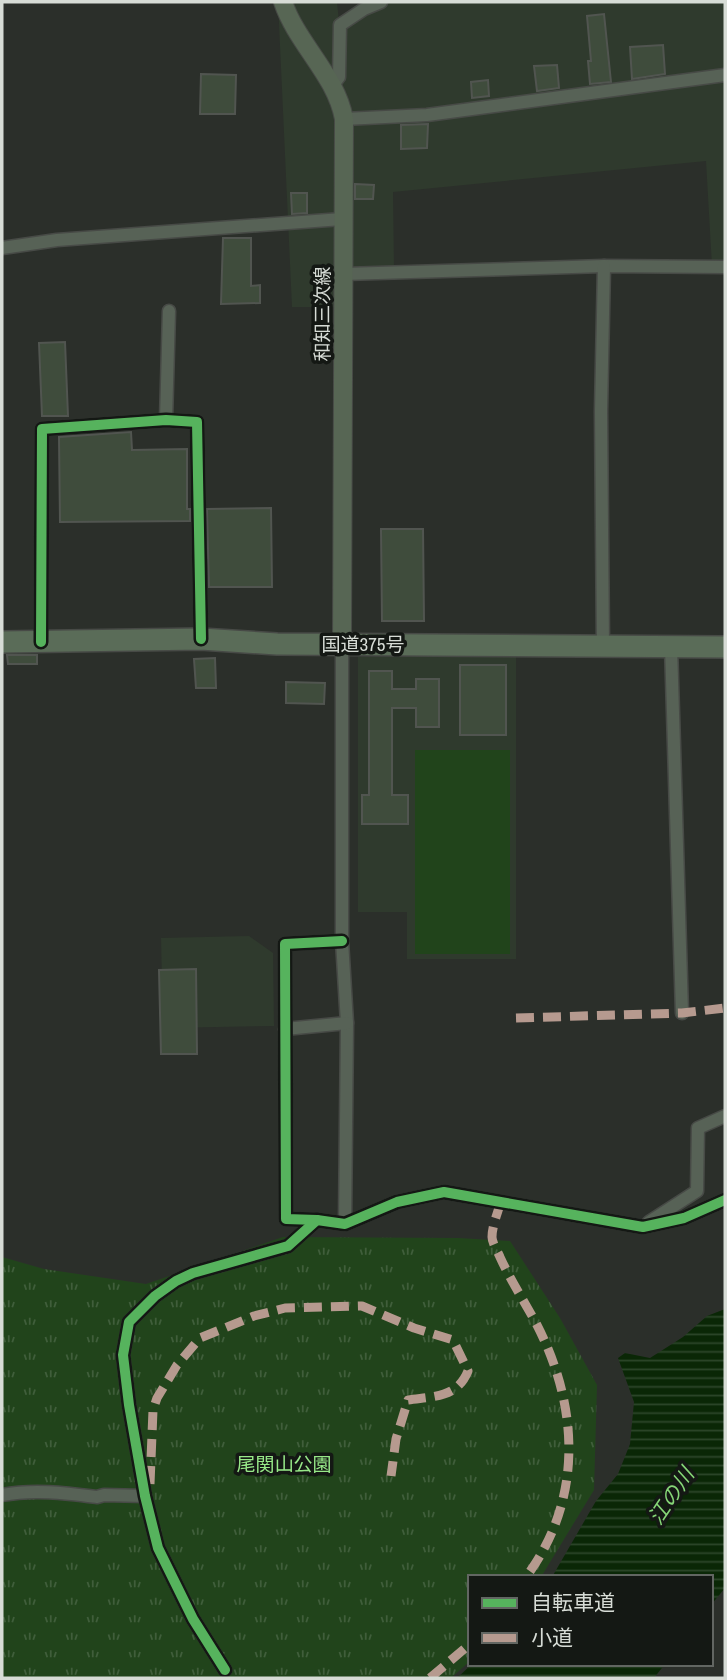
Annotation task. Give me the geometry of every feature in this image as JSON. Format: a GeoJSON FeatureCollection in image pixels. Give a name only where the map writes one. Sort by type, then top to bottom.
{"type":"FeatureCollection","features":[{"type":"Feature","properties":{"kind":"highway","name":"国道375号"},"geometry":{"type":"LineString","coordinates":[[2,642],[201,639],[277,644],[725,647]]}},
{"type":"Feature","properties":{"kind":"main road","name":"和知三次線"},"geometry":{"type":"LineString","coordinates":[[283,2],[296,33],[341,103],[344,119],[342,644]]}},
{"type":"Feature","properties":{"kind":"street"},"geometry":{"type":"LineString","coordinates":[[332,86],[339,77],[340,25],[364,9],[381,2]]}},
{"type":"Feature","properties":{"kind":"street"},"geometry":{"type":"LineString","coordinates":[[344,119],[427,115],[725,75]]}},
{"type":"Feature","properties":{"kind":"street"},"geometry":{"type":"LineString","coordinates":[[2,248],[57,240],[342,219]]}},
{"type":"Feature","properties":{"kind":"street"},"geometry":{"type":"LineString","coordinates":[[344,274],[604,266],[725,267]]}},
{"type":"Feature","properties":{"kind":"street"},"geometry":{"type":"LineString","coordinates":[[603,646],[601,411],[604,266]]}},
{"type":"Feature","properties":{"kind":"street"},"geometry":{"type":"LineString","coordinates":[[166,420],[169,311]]}},
{"type":"Feature","properties":{"kind":"street"},"geometry":{"type":"LineString","coordinates":[[41,642],[42,429],[166,420],[197,422],[201,639]]}},
{"type":"Feature","properties":{"kind":"street"},"geometry":{"type":"LineString","coordinates":[[342,644],[342,942],[347,1023],[345,1224]]}},
{"type":"Feature","properties":{"kind":"street"},"geometry":{"type":"LineString","coordinates":[[671,646],[682,1013]]}},
{"type":"Feature","properties":{"kind":"street"},"geometry":{"type":"LineString","coordinates":[[342,942],[285,944],[286,1219],[345,1224],[397,1202],[444,1192],[643,1227],[684,1218],[725,1200]]}},
{"type":"Feature","properties":{"kind":"street"},"geometry":{"type":"LineString","coordinates":[[285,1028],[347,1023]]}},
{"type":"Feature","properties":{"kind":"street"},"geometry":{"type":"LineString","coordinates":[[643,1227],[697,1191],[698,1128],[725,1116]]}},
{"type":"Feature","properties":{"kind":"street"},"geometry":{"type":"LineString","coordinates":[[225,1670],[193,1619],[158,1548],[145,1496],[123,1355],[129,1322],[155,1296],[176,1281],[193,1273],[288,1246],[317,1220]]}},
{"type":"Feature","properties":{"kind":"street"},"geometry":{"type":"LineString","coordinates":[[2,1495],[43,1491],[97,1497],[145,1496]]}},
{"type":"Feature","properties":{"kind":"shaded area"},"geometry":{"type":"Polygon","coordinates":[[[278,2],[337,2],[339,22],[378,2],[725,2],[725,266],[712,266],[706,161],[393,192],[394,268],[337,270],[338,307],[292,307],[278,2]]]}},
{"type":"Feature","properties":{"kind":"shaded area"},"geometry":{"type":"Polygon","coordinates":[[[358,657],[516,657],[516,959],[407,959],[407,912],[358,912],[358,657]]]}},
{"type":"Feature","properties":{"kind":"shaded area"},"geometry":{"type":"Polygon","coordinates":[[[249,936],[273,953],[274,1026],[163,1028],[161,938],[249,936]]]}},
{"type":"Feature","properties":{"kind":"green space"},"geometry":{"type":"Polygon","coordinates":[[[415,750],[510,750],[510,954],[415,954],[415,750]]]}},
{"type":"Feature","properties":{"kind":"green space","name":"尾関山公園"},"geometry":{"type":"Polygon","coordinates":[[[283,1237],[510,1241],[560,1318],[597,1385],[594,1490],[542,1575],[468,1575],[468,1663],[451,1678],[2,1678],[2,1257],[44,1269],[146,1284],[283,1237]]]}},
{"type":"Feature","properties":{"kind":"water","name":"江の川"},"geometry":{"type":"Polygon","coordinates":[[[725,1309],[725,1588],[713,1603],[713,1575],[553,1575],[596,1501],[618,1474],[630,1444],[634,1402],[618,1358],[625,1353],[650,1358],[683,1337],[707,1316],[725,1309]]]}},
{"type":"Feature","properties":{"kind":"water"},"geometry":{"type":"Polygon","coordinates":[[[470,1666],[663,1666],[654,1678],[457,1678],[470,1666]]]}},
{"type":"Feature","properties":{"kind":"building"},"geometry":{"type":"Polygon","coordinates":[[[604,14],[611,82],[590,84],[587,16],[604,14]]]}},
{"type":"Feature","properties":{"kind":"building"},"geometry":{"type":"Polygon","coordinates":[[[663,45],[665,74],[632,79],[630,47],[663,45]]]}},
{"type":"Feature","properties":{"kind":"building"},"geometry":{"type":"Polygon","coordinates":[[[557,65],[559,88],[537,91],[534,66],[557,65]]]}},
{"type":"Feature","properties":{"kind":"building"},"geometry":{"type":"Polygon","coordinates":[[[201,74],[236,75],[235,114],[200,114],[201,74]]]}},
{"type":"Feature","properties":{"kind":"building"},"geometry":{"type":"Polygon","coordinates":[[[488,80],[489,96],[472,98],[471,82],[488,80]]]}},
{"type":"Feature","properties":{"kind":"building"},"geometry":{"type":"Polygon","coordinates":[[[428,124],[427,148],[401,149],[401,125],[428,124]]]}},
{"type":"Feature","properties":{"kind":"building"},"geometry":{"type":"Polygon","coordinates":[[[355,184],[374,185],[373,199],[355,199],[355,184]]]}},
{"type":"Feature","properties":{"kind":"building"},"geometry":{"type":"Polygon","coordinates":[[[291,193],[307,193],[307,213],[292,214],[291,193]]]}},
{"type":"Feature","properties":{"kind":"building"},"geometry":{"type":"Polygon","coordinates":[[[223,238],[251,238],[251,286],[260,285],[260,303],[221,304],[223,238]]]}},
{"type":"Feature","properties":{"kind":"building"},"geometry":{"type":"Polygon","coordinates":[[[65,342],[68,416],[42,416],[39,343],[65,342]]]}},
{"type":"Feature","properties":{"kind":"building"},"geometry":{"type":"Polygon","coordinates":[[[131,432],[132,450],[187,449],[187,509],[190,509],[190,521],[60,522],[59,437],[131,432]]]}},
{"type":"Feature","properties":{"kind":"building"},"geometry":{"type":"Polygon","coordinates":[[[271,508],[272,587],[209,587],[207,509],[271,508]]]}},
{"type":"Feature","properties":{"kind":"building"},"geometry":{"type":"Polygon","coordinates":[[[381,529],[423,529],[424,621],[382,621],[381,529]]]}},
{"type":"Feature","properties":{"kind":"building"},"geometry":{"type":"Polygon","coordinates":[[[7,655],[37,655],[37,664],[8,664],[7,655]]]}},
{"type":"Feature","properties":{"kind":"building"},"geometry":{"type":"Polygon","coordinates":[[[215,658],[216,688],[196,688],[194,659],[215,658]]]}},
{"type":"Feature","properties":{"kind":"building"},"geometry":{"type":"Polygon","coordinates":[[[460,665],[506,665],[506,735],[460,735],[460,665]]]}},
{"type":"Feature","properties":{"kind":"building"},"geometry":{"type":"Polygon","coordinates":[[[369,671],[392,671],[392,689],[416,689],[416,679],[439,679],[439,727],[416,727],[416,708],[392,708],[392,795],[408,795],[408,824],[362,824],[362,795],[369,795],[369,671]]]}},
{"type":"Feature","properties":{"kind":"building"},"geometry":{"type":"Polygon","coordinates":[[[286,682],[325,683],[324,704],[286,703],[286,682]]]}},
{"type":"Feature","properties":{"kind":"building"},"geometry":{"type":"Polygon","coordinates":[[[196,969],[197,1054],[161,1054],[159,970],[196,969]]]}},
{"type":"Feature","properties":{"kind":"marked path"},"geometry":{"type":"LineString","coordinates":[[516,1018],[682,1013],[725,1008]]}},
{"type":"Feature","properties":{"kind":"marked path"},"geometry":{"type":"LineString","coordinates":[[501,1201],[493,1228],[493,1242],[550,1355],[561,1387],[567,1419],[569,1452],[566,1484],[558,1516],[545,1547],[527,1575]]}},
{"type":"Feature","properties":{"kind":"marked path"},"geometry":{"type":"LineString","coordinates":[[150,1484],[153,1410],[157,1398],[177,1365],[200,1338],[254,1316],[285,1308],[362,1306],[414,1328],[453,1340],[468,1371],[451,1391],[408,1400],[396,1439],[391,1476]]}},
{"type":"Feature","properties":{"kind":"marked path"},"geometry":{"type":"LineString","coordinates":[[430,1678],[468,1646]]}},
{"type":"Feature","properties":{"kind":"cycle path"},"geometry":{"type":"LineString","coordinates":[[41,642],[42,429],[166,420],[197,422],[201,639]]}},
{"type":"Feature","properties":{"kind":"cycle path"},"geometry":{"type":"LineString","coordinates":[[342,941],[285,944],[286,1219],[345,1224],[397,1202],[444,1192],[643,1227],[684,1218],[725,1200]]}},
{"type":"Feature","properties":{"kind":"cycle path"},"geometry":{"type":"LineString","coordinates":[[225,1670],[193,1619],[158,1548],[145,1496],[129,1405],[123,1355],[129,1322],[155,1296],[176,1281],[193,1273],[288,1246],[317,1220]]}}]}
